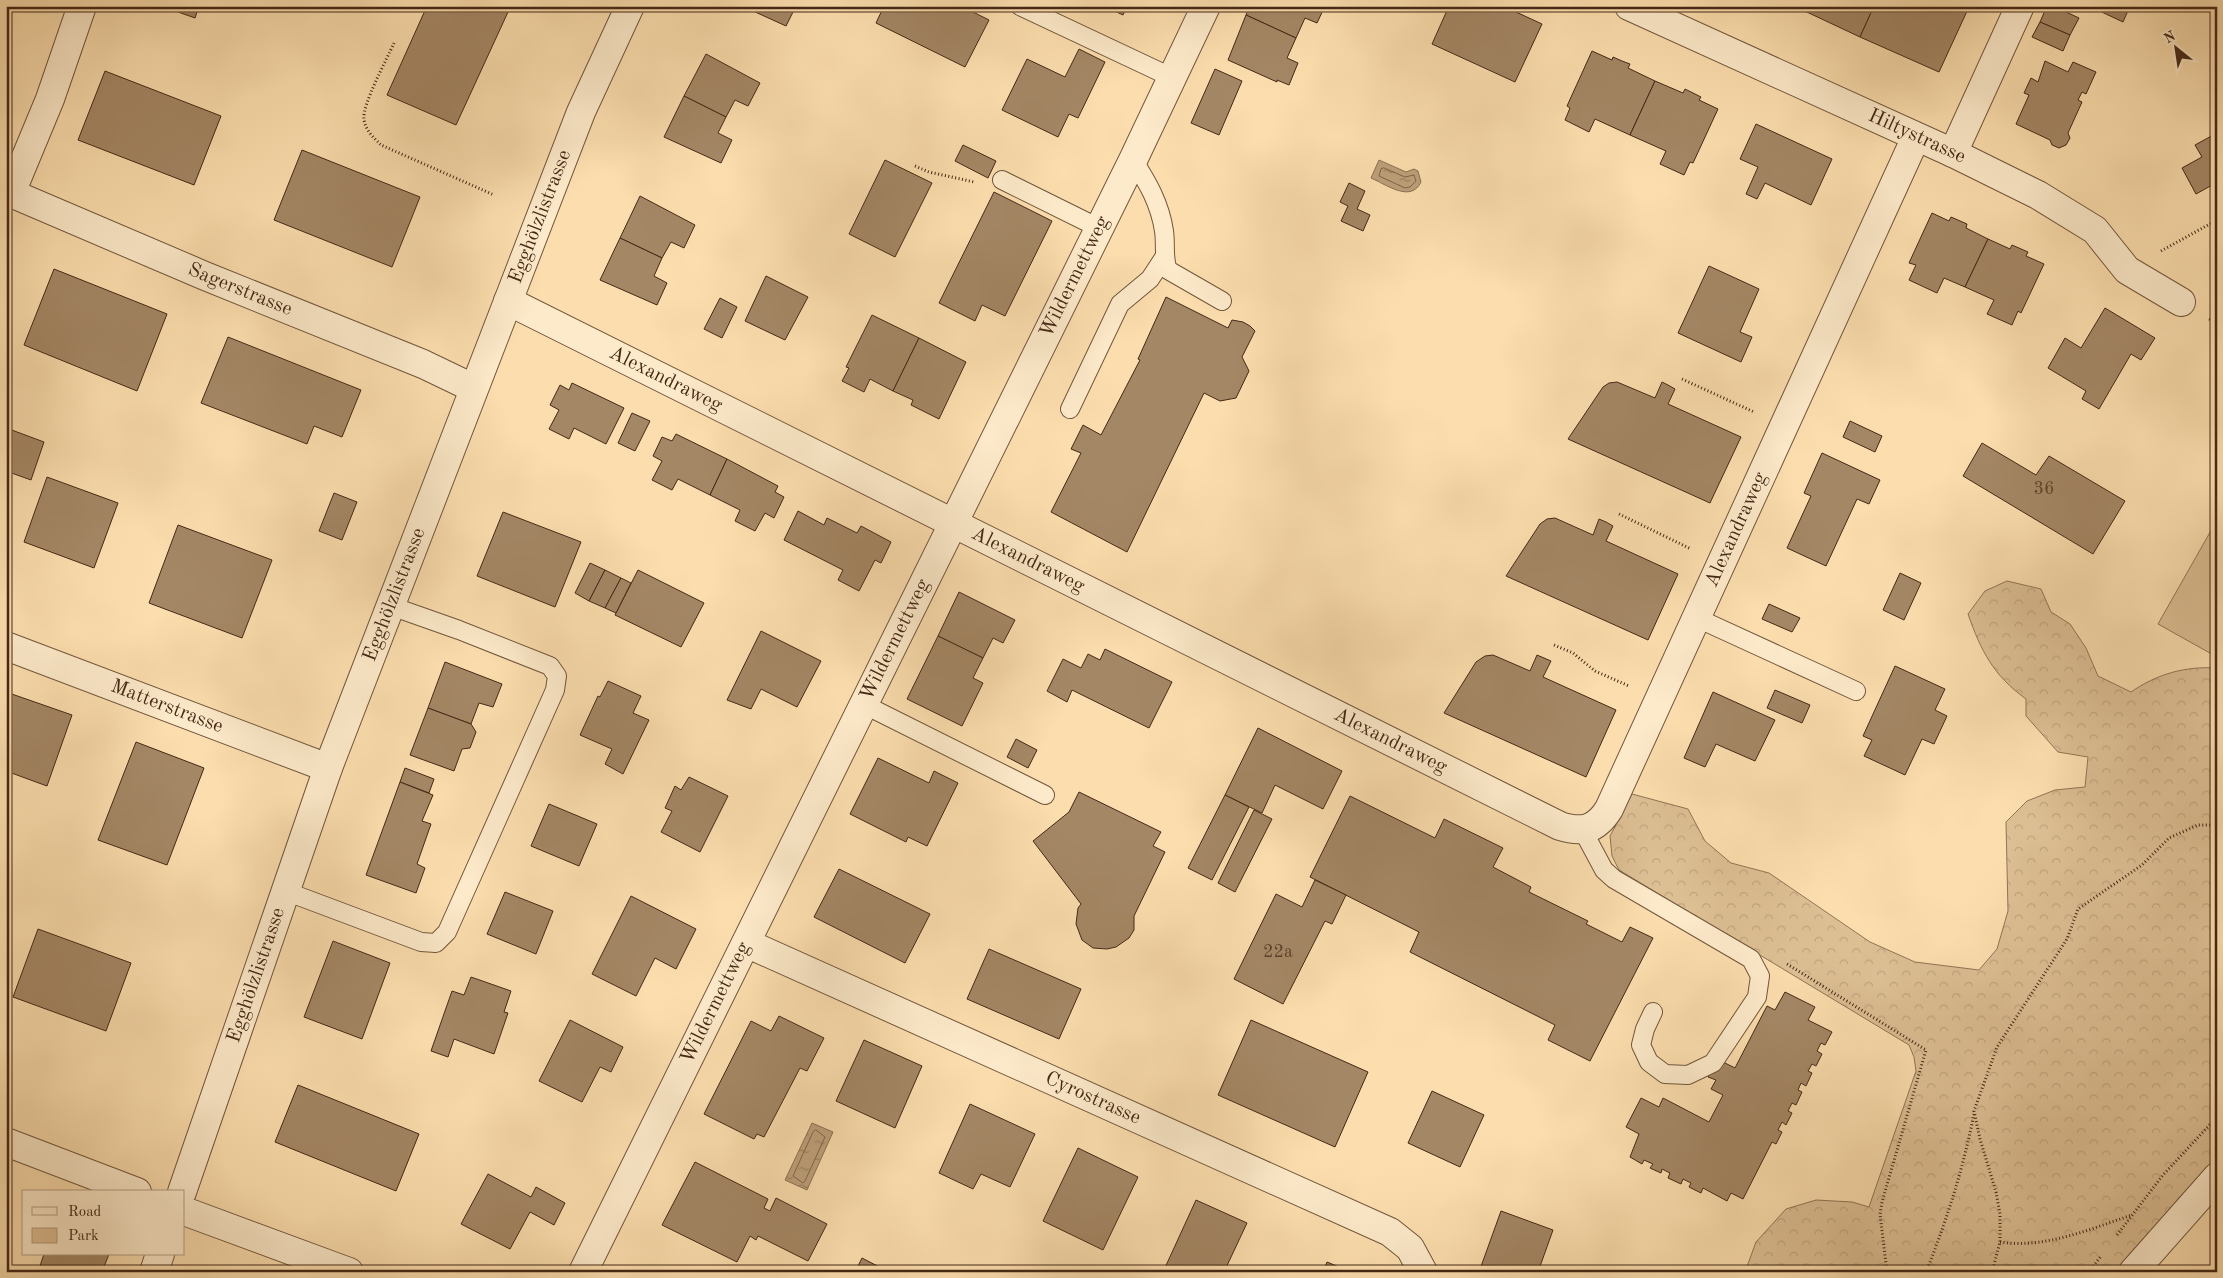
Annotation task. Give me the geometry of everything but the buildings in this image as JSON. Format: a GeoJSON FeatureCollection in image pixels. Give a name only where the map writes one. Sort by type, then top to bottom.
{"type":"FeatureCollection","features":[{"type":"Feature","properties":{"kind":"street"},"geometry":{"type":"LineString","coordinates":[[9,192],[50,99],[82,6]]}},
{"type":"Feature","properties":{"kind":"street","name":"Egghölzlistrasse"},"geometry":{"type":"LineString","coordinates":[[183,1190],[328,768],[581,112],[630,6]]}},
{"type":"Feature","properties":{"kind":"street","name":"Wildermettweg"},"geometry":{"type":"LineString","coordinates":[[583,1272],[1133,160],[1206,6]]}},
{"type":"Feature","properties":{"kind":"street","name":"Hiltystrasse"},"geometry":{"type":"LineString","coordinates":[[1629,6],[1953,153],[2038,195],[2095,230],[2127,270],[2181,302]]}},
{"type":"Feature","properties":{"kind":"street"},"geometry":{"type":"LineString","coordinates":[[1953,153],[2020,6]]}},
{"type":"Feature","properties":{"kind":"street","name":"Alexandraweg"},"geometry":{"type":"LineString","coordinates":[[508,301],[1560,826],[1583,831],[1599,823],[1609,809],[1916,137]]}},
{"type":"Feature","properties":{"kind":"street","name":"Sagerstrasse"},"geometry":{"type":"LineString","coordinates":[[9,192],[205,276],[423,364],[473,388]]}},
{"type":"Feature","properties":{"kind":"street","name":"Matterstrasse"},"geometry":{"type":"LineString","coordinates":[[6,646],[328,768]]}},
{"type":"Feature","properties":{"kind":"street","name":"Cyrostrasse"},"geometry":{"type":"LineString","coordinates":[[746,943],[1390,1232],[1410,1248],[1423,1272]]}},
{"type":"Feature","properties":{"kind":"street"},"geometry":{"type":"LineString","coordinates":[[6,1142],[133,1190]]}},
{"type":"Feature","properties":{"kind":"street"},"geometry":{"type":"LineString","coordinates":[[2132,1272],[2217,1178]]}},
{"type":"Feature","properties":{"kind":"street"},"geometry":{"type":"LineString","coordinates":[[185,1211],[349,1272]]}},
{"type":"Feature","properties":{"kind":"street"},"geometry":{"type":"LineString","coordinates":[[154,1272],[159,1256]]}},
{"type":"Feature","properties":{"kind":"lane"},"geometry":{"type":"LineString","coordinates":[[1020,6],[1173,78]]}},
{"type":"Feature","properties":{"kind":"lane"},"geometry":{"type":"LineString","coordinates":[[1133,160],[1150,186],[1159,207],[1164,230],[1165,264],[1172,274],[1222,301]]}},
{"type":"Feature","properties":{"kind":"lane"},"geometry":{"type":"LineString","coordinates":[[1002,180],[1099,228]]}},
{"type":"Feature","properties":{"kind":"lane"},"geometry":{"type":"LineString","coordinates":[[1070,409],[1120,304],[1150,279],[1165,256]]}},
{"type":"Feature","properties":{"kind":"lane"},"geometry":{"type":"LineString","coordinates":[[285,891],[421,942],[436,943],[447,932],[555,690],[557,676],[550,666],[459,630],[391,606]]}},
{"type":"Feature","properties":{"kind":"lane"},"geometry":{"type":"LineString","coordinates":[[1696,618],[1856,691]]}},
{"type":"Feature","properties":{"kind":"lane"},"geometry":{"type":"LineString","coordinates":[[863,704],[1046,795]]}},
{"type":"Feature","properties":{"kind":"lane"},"geometry":{"type":"LineString","coordinates":[[1583,831],[1604,870],[1614,879],[1751,959],[1760,976],[1757,996],[1713,1063],[1688,1075],[1665,1074],[1648,1062],[1641,1045],[1645,1029],[1653,1012]]}},
{"type":"Feature","properties":{"kind":"path"},"geometry":{"type":"LineString","coordinates":[[394,43],[366,107],[364,119],[369,133],[381,145],[494,195]]}},
{"type":"Feature","properties":{"kind":"path"},"geometry":{"type":"LineString","coordinates":[[915,166],[930,172],[971,182]]}},
{"type":"Feature","properties":{"kind":"path"},"geometry":{"type":"LineString","coordinates":[[2127,270],[2217,220]]}},
{"type":"Feature","properties":{"kind":"path"},"geometry":{"type":"LineString","coordinates":[[1682,379],[1784,426]]}},
{"type":"Feature","properties":{"kind":"path"},"geometry":{"type":"LineString","coordinates":[[1619,514],[1721,564]]}},
{"type":"Feature","properties":{"kind":"path"},"geometry":{"type":"LineString","coordinates":[[1554,645],[1573,653],[1595,671],[1659,700]]}},
{"type":"Feature","properties":{"kind":"path"},"geometry":{"type":"LineString","coordinates":[[1926,1272],[1946,1223],[1965,1156],[1974,1111],[1998,1047],[2067,939],[2078,909],[2142,865],[2169,838],[2198,824],[2217,824]]}},
{"type":"Feature","properties":{"kind":"path"},"geometry":{"type":"LineString","coordinates":[[1751,959],[1789,964],[1926,1050],[1881,1208],[1882,1235],[1887,1272]]}},
{"type":"Feature","properties":{"kind":"path"},"geometry":{"type":"LineString","coordinates":[[1974,1111],[1996,1192],[2002,1228],[1992,1272]]}},
{"type":"Feature","properties":{"kind":"path"},"geometry":{"type":"LineString","coordinates":[[2115,1237],[2163,1175],[2217,1116]]}},
{"type":"Feature","properties":{"kind":"path"},"geometry":{"type":"LineString","coordinates":[[2000,1242],[2019,1245],[2052,1240],[2132,1214]]}},
{"type":"Feature","properties":{"kind":"path"},"geometry":{"type":"LineString","coordinates":[[2089,1272],[2104,1251]]}},
{"type":"Feature","properties":{"kind":"green space"},"geometry":{"type":"Polygon","coordinates":[[[2217,520],[2217,657],[2158,624],[2217,520]]]}},
{"type":"Feature","properties":{"kind":"green space"},"geometry":{"type":"Polygon","coordinates":[[[2007,581],[2041,589],[2051,612],[2070,624],[2086,648],[2098,676],[2131,692],[2151,680],[2172,672],[2194,668],[2217,668],[2217,1169],[2126,1272],[1745,1272],[1756,1242],[1786,1209],[1816,1200],[1852,1202],[1869,1207],[1916,1071],[1914,1057],[1909,1045],[1619,870],[1612,856],[1610,836],[1632,794],[1688,809],[1705,841],[1731,863],[1769,873],[1870,942],[1915,962],[1979,970],[1997,949],[2008,911],[2006,822],[2027,801],[2055,790],[2085,787],[2088,757],[2058,752],[2026,716],[2026,699],[2005,681],[1983,651],[1968,614],[1985,591],[2007,581]]]}},
{"type":"Feature","properties":{"kind":"water"},"geometry":{"type":"Polygon","coordinates":[[[1379,160],[1406,172],[1414,169],[1418,171],[1421,182],[1417,188],[1405,192],[1398,191],[1371,178],[1379,160]]]}},
{"type":"Feature","properties":{"kind":"water"},"geometry":{"type":"Polygon","coordinates":[[[812,1123],[833,1132],[807,1190],[785,1180],[812,1123]]]}}]}
